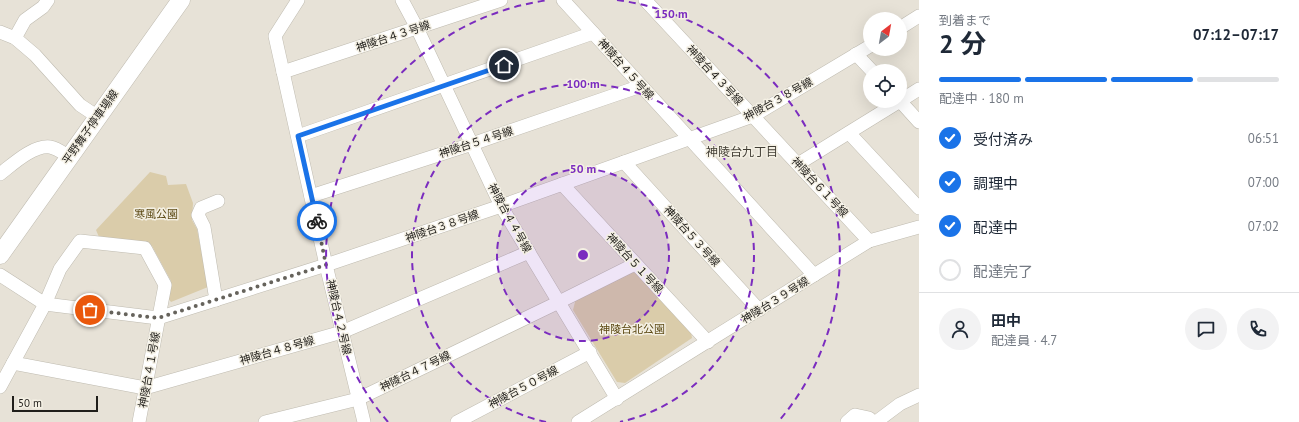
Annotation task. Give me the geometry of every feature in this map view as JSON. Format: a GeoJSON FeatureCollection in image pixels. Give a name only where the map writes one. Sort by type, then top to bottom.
{"type":"FeatureCollection","features":[{"type":"Feature","properties":{"kind":"main road","name":"平野舞子停車場線"},"geometry":{"type":"LineString","coordinates":[[93,114],[169,0]]}},
{"type":"Feature","properties":{"kind":"main road","name":"平野舞子停車場線"},"geometry":{"type":"LineString","coordinates":[[0,234],[64,154],[181,0]]}},
{"type":"Feature","properties":{"kind":"main road","name":"平野舞子停車場線"},"geometry":{"type":"LineString","coordinates":[[0,254],[64,154]]}},
{"type":"Feature","properties":{"kind":"street"},"geometry":{"type":"LineString","coordinates":[[15,38],[25,20],[43,7],[48,0]]}},
{"type":"Feature","properties":{"kind":"street","name":"神陵台４２号線"},"geometry":{"type":"LineString","coordinates":[[298,0],[275,36],[326,265],[364,422]]}},
{"type":"Feature","properties":{"kind":"street","name":"神陵台４４号線"},"geometry":{"type":"LineString","coordinates":[[402,0],[417,28],[501,206],[617,399]]}},
{"type":"Feature","properties":{"kind":"street","name":"神陵台４３号線"},"geometry":{"type":"LineString","coordinates":[[283,72],[417,28],[483,3],[501,0]]}},
{"type":"Feature","properties":{"kind":"street","name":"神陵台４５号線"},"geometry":{"type":"LineString","coordinates":[[563,0],[689,139]]}},
{"type":"Feature","properties":{"kind":"street","name":"神陵台４３号線"},"geometry":{"type":"LineString","coordinates":[[644,0],[753,116]]}},
{"type":"Feature","properties":{"kind":"street"},"geometry":{"type":"LineString","coordinates":[[907,24],[919,16]]}},
{"type":"Feature","properties":{"kind":"street"},"geometry":{"type":"LineString","coordinates":[[0,32],[15,38],[35,55],[80,105],[93,114]]}},
{"type":"Feature","properties":{"kind":"street"},"geometry":{"type":"LineString","coordinates":[[298,136],[593,33]]}},
{"type":"Feature","properties":{"kind":"street","name":"神陵台３８号線"},"geometry":{"type":"LineString","coordinates":[[0,275],[45,304],[158,318],[326,265],[501,206],[753,116],[863,50]]}},
{"type":"Feature","properties":{"kind":"street"},"geometry":{"type":"LineString","coordinates":[[856,54],[865,64]]}},
{"type":"Feature","properties":{"kind":"street","name":"神陵台５４号線"},"geometry":{"type":"LineString","coordinates":[[311,196],[472,144],[641,86]]}},
{"type":"Feature","properties":{"kind":"street"},"geometry":{"type":"LineString","coordinates":[[907,97],[919,89]]}},
{"type":"Feature","properties":{"kind":"street"},"geometry":{"type":"LineString","coordinates":[[798,164],[889,108]]}},
{"type":"Feature","properties":{"kind":"street"},"geometry":{"type":"LineString","coordinates":[[906,108],[919,122]]}},
{"type":"Feature","properties":{"kind":"street","name":"神陵台６１号線"},"geometry":{"type":"LineString","coordinates":[[753,116],[870,241]]}},
{"type":"Feature","properties":{"kind":"street"},"geometry":{"type":"LineString","coordinates":[[848,133],[919,208]]}},
{"type":"Feature","properties":{"kind":"street","name":"神陵台３９号線"},"geometry":{"type":"LineString","coordinates":[[578,422],[814,275],[689,139]]}},
{"type":"Feature","properties":{"kind":"street"},"geometry":{"type":"LineString","coordinates":[[0,174],[31,150],[48,146],[64,154]]}},
{"type":"Feature","properties":{"kind":"street","name":"神陵台５３号線"},"geometry":{"type":"LineString","coordinates":[[624,162],[759,310]]}},
{"type":"Feature","properties":{"kind":"street","name":"神陵台５１号線"},"geometry":{"type":"LineString","coordinates":[[562,184],[708,342]]}},
{"type":"Feature","properties":{"kind":"street"},"geometry":{"type":"LineString","coordinates":[[216,300],[204,228],[198,215],[201,208],[218,200]]}},
{"type":"Feature","properties":{"kind":"street"},"geometry":{"type":"LineString","coordinates":[[814,275],[870,241],[919,227]]}},
{"type":"Feature","properties":{"kind":"street","name":"神陵台４１号線"},"geometry":{"type":"LineString","coordinates":[[45,304],[60,269],[80,241],[145,248],[165,285],[139,422]]}},
{"type":"Feature","properties":{"kind":"street","name":"神陵台４８号線"},"geometry":{"type":"LineString","coordinates":[[13,363],[145,388],[342,332],[529,252]]}},
{"type":"Feature","properties":{"kind":"street","name":"神陵台４７号線"},"geometry":{"type":"LineString","coordinates":[[265,422],[358,398],[635,264]]}},
{"type":"Feature","properties":{"kind":"street"},"geometry":{"type":"LineString","coordinates":[[0,387],[45,304]]}},
{"type":"Feature","properties":{"kind":"street","name":"神陵台５０号線"},"geometry":{"type":"LineString","coordinates":[[457,422],[590,352]]}},
{"type":"Feature","properties":{"kind":"street"},"geometry":{"type":"LineString","coordinates":[[876,422],[900,404],[919,395]]}},
{"type":"Feature","properties":{"kind":"street"},"geometry":{"type":"LineString","coordinates":[[847,422],[855,414],[869,418],[873,422]]}},
{"type":"Feature","properties":{"kind":"green space","name":"寒風公園"},"geometry":{"type":"Polygon","coordinates":[[[150,172],[166,176],[168,185],[186,184],[193,203],[192,220],[197,229],[208,287],[171,302],[168,298],[171,281],[152,246],[99,237],[96,230],[150,172]]]}},
{"type":"Feature","properties":{"kind":"green space","name":"神陵台北公園"},"geometry":{"type":"Polygon","coordinates":[[[629,271],[638,274],[691,332],[692,338],[625,383],[617,382],[573,310],[576,298],[629,271]]]}},
{"type":"Feature","properties":{"kind":"way so far"},"geometry":{"type":"LineString","coordinates":[[90,310],[158,318],[326,265],[317,221]]}},
{"type":"Feature","properties":{"kind":"district","name":"神陵台九丁目"},"geometry":{"type":"Point","coordinates":[742,151]}},
{"type":"Feature","properties":{"kind":"route"},"geometry":{"type":"LineString","coordinates":[[317,221],[298,136],[504,65]]}}]}
